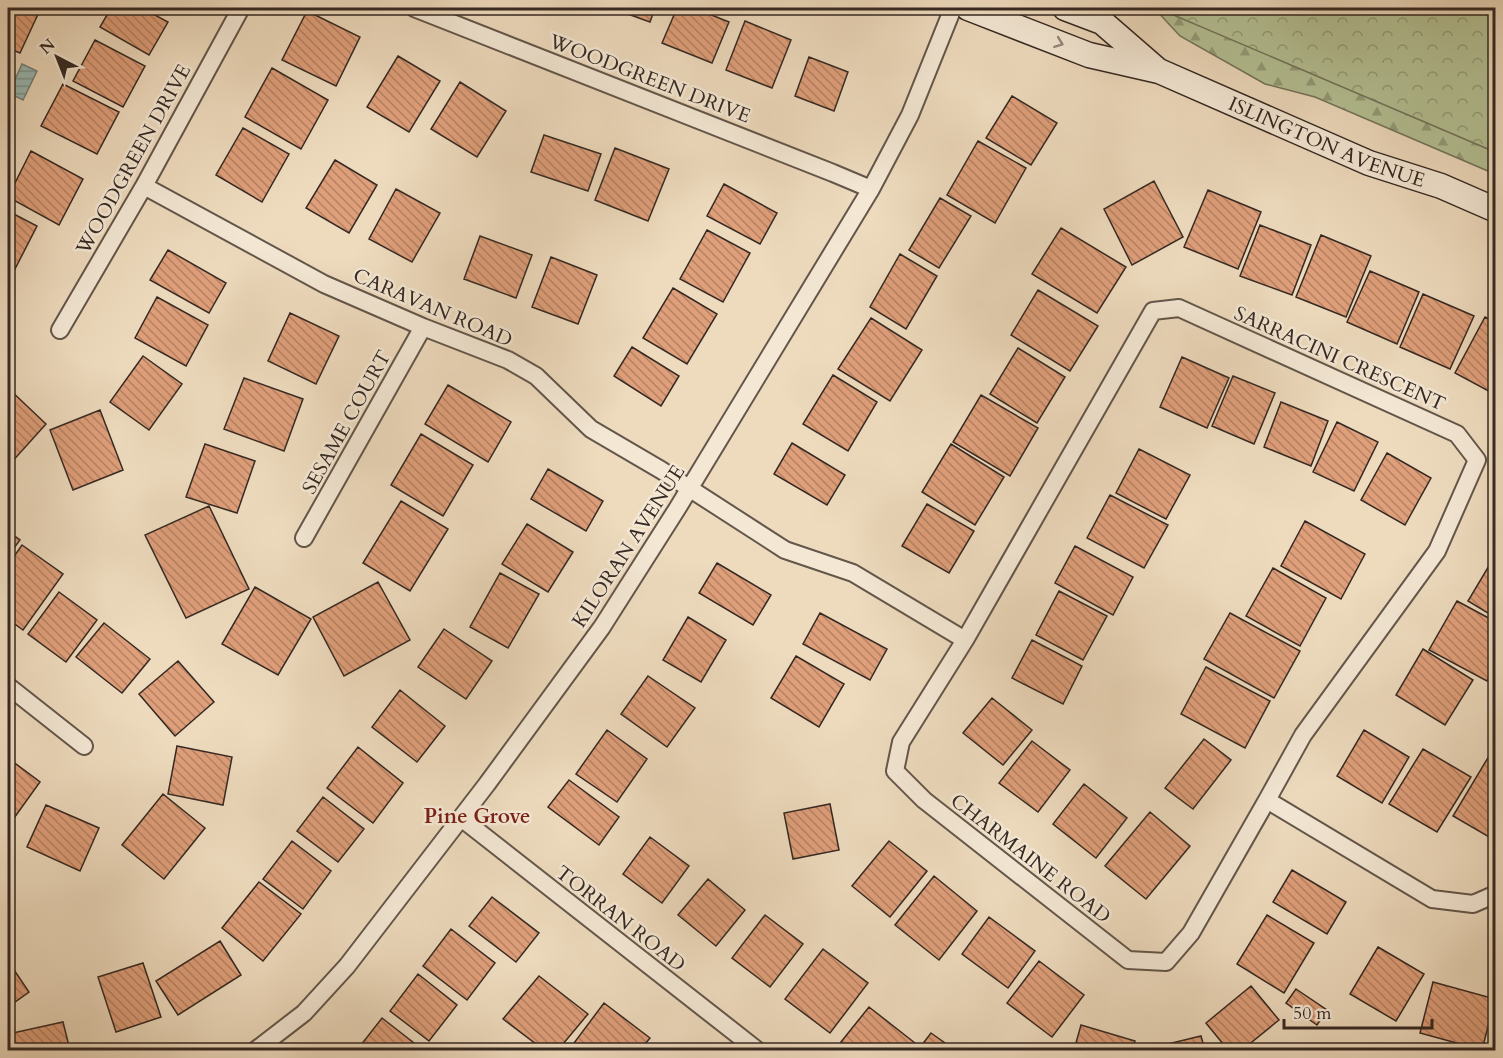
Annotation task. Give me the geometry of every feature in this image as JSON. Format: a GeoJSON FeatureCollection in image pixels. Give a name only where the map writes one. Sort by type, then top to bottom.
{"type":"FeatureCollection","features":[{"type":"Feature","properties":{"kind":"main road","name":"ISLINGTON AVENUE"},"geometry":{"type":"LineString","coordinates":[[968,8],[1089,55],[1159,71],[1369,163],[1441,186],[1496,210]]}},
{"type":"Feature","properties":{"kind":"main road","name":"ISLINGTON AVENUE"},"geometry":{"type":"LineString","coordinates":[[1065,8],[1102,22],[1159,71]]}},
{"type":"Feature","properties":{"kind":"street","name":"WOODGREEN DRIVE"},"geometry":{"type":"LineString","coordinates":[[60,330],[144,186],[241,8]]}},
{"type":"Feature","properties":{"kind":"street","name":"WOODGREEN DRIVE"},"geometry":{"type":"LineString","coordinates":[[414,8],[871,189]]}},
{"type":"Feature","properties":{"kind":"street","name":"KILORAN AVENUE"},"geometry":{"type":"LineString","coordinates":[[256,1050],[319,999],[347,966],[602,627],[690,488],[871,189],[910,115],[953,8]]}},
{"type":"Feature","properties":{"kind":"street","name":"CARAVAN ROAD"},"geometry":{"type":"LineString","coordinates":[[144,186],[324,284],[423,327],[508,360],[536,376],[591,429],[690,488]]}},
{"type":"Feature","properties":{"kind":"street","name":"SARRACINI CRESCENT"},"geometry":{"type":"LineString","coordinates":[[965,640],[1153,311],[1179,308],[1457,434],[1477,460],[1437,551],[1303,735],[1267,800]]}},
{"type":"Feature","properties":{"kind":"street","name":"SESAME COURT"},"geometry":{"type":"LineString","coordinates":[[304,538],[423,327]]}},
{"type":"Feature","properties":{"kind":"street"},"geometry":{"type":"LineString","coordinates":[[690,488],[784,550],[852,573],[965,640]]}},
{"type":"Feature","properties":{"kind":"street","name":"CHARMAINE ROAD"},"geometry":{"type":"LineString","coordinates":[[965,640],[901,741],[895,771],[924,800],[1128,960],[1166,962],[1191,933],[1267,800]]}},
{"type":"Feature","properties":{"kind":"street"},"geometry":{"type":"LineString","coordinates":[[8,686],[84,746]]}},
{"type":"Feature","properties":{"kind":"street"},"geometry":{"type":"LineString","coordinates":[[1267,800],[1432,899],[1473,904],[1496,894]]}},
{"type":"Feature","properties":{"kind":"street","name":"TORRAN ROAD"},"geometry":{"type":"LineString","coordinates":[[460,818],[757,1050]]}},
{"type":"Feature","properties":{"kind":"green space"},"geometry":{"type":"Polygon","coordinates":[[[1154,8],[1495,8],[1495,174],[1315,97],[1265,84],[1180,36],[1154,8]]]}},
{"type":"Feature","properties":{"kind":"green space"},"geometry":{"type":"Polygon","coordinates":[[[1157,8],[1495,8],[1495,152],[1157,8]]]}},
{"type":"Feature","properties":{"kind":"water"},"geometry":{"type":"Polygon","coordinates":[[[22,64],[37,71],[23,100],[9,93],[22,64]]]}},
{"type":"Feature","properties":{"kind":"building"},"geometry":{"type":"Polygon","coordinates":[[[8,8],[40,10],[20,53],[8,48],[8,8]]]}},
{"type":"Feature","properties":{"kind":"building"},"geometry":{"type":"Polygon","coordinates":[[[111,8],[142,8],[168,22],[149,55],[100,27],[111,8]]]}},
{"type":"Feature","properties":{"kind":"building"},"geometry":{"type":"Polygon","coordinates":[[[611,8],[655,8],[650,22],[611,8]]]}},
{"type":"Feature","properties":{"kind":"building"},"geometry":{"type":"Polygon","coordinates":[[[677,8],[694,8],[729,22],[712,63],[662,43],[677,8]]]}},
{"type":"Feature","properties":{"kind":"building"},"geometry":{"type":"Polygon","coordinates":[[[307,11],[360,37],[336,86],[282,60],[307,11]]]}},
{"type":"Feature","properties":{"kind":"building"},"geometry":{"type":"Polygon","coordinates":[[[745,21],[791,40],[772,88],[726,70],[745,21]]]}},
{"type":"Feature","properties":{"kind":"building"},"geometry":{"type":"Polygon","coordinates":[[[95,40],[145,66],[123,107],[73,81],[95,40]]]}},
{"type":"Feature","properties":{"kind":"building"},"geometry":{"type":"Polygon","coordinates":[[[398,56],[440,81],[409,132],[367,107],[398,56]]]}},
{"type":"Feature","properties":{"kind":"building"},"geometry":{"type":"Polygon","coordinates":[[[809,57],[848,72],[834,111],[795,96],[809,57]]]}},
{"type":"Feature","properties":{"kind":"building"},"geometry":{"type":"Polygon","coordinates":[[[272,68],[328,100],[301,149],[245,117],[272,68]]]}},
{"type":"Feature","properties":{"kind":"building"},"geometry":{"type":"Polygon","coordinates":[[[460,82],[506,111],[477,157],[431,129],[460,82]]]}},
{"type":"Feature","properties":{"kind":"building"},"geometry":{"type":"Polygon","coordinates":[[[63,84],[119,112],[97,154],[41,126],[63,84]]]}},
{"type":"Feature","properties":{"kind":"building"},"geometry":{"type":"Polygon","coordinates":[[[1012,96],[1057,123],[1031,165],[986,138],[1012,96]]]}},
{"type":"Feature","properties":{"kind":"building"},"geometry":{"type":"Polygon","coordinates":[[[243,128],[289,154],[262,202],[216,175],[243,128]]]}},
{"type":"Feature","properties":{"kind":"building"},"geometry":{"type":"Polygon","coordinates":[[[544,135],[601,154],[588,191],[531,172],[544,135]]]}},
{"type":"Feature","properties":{"kind":"building"},"geometry":{"type":"Polygon","coordinates":[[[978,141],[1026,168],[995,223],[947,195],[978,141]]]}},
{"type":"Feature","properties":{"kind":"building"},"geometry":{"type":"Polygon","coordinates":[[[615,148],[669,169],[648,221],[595,200],[615,148]]]}},
{"type":"Feature","properties":{"kind":"building"},"geometry":{"type":"Polygon","coordinates":[[[31,151],[83,179],[59,225],[8,197],[31,151]]]}},
{"type":"Feature","properties":{"kind":"building"},"geometry":{"type":"Polygon","coordinates":[[[335,160],[377,185],[349,233],[306,208],[335,160]]]}},
{"type":"Feature","properties":{"kind":"building"},"geometry":{"type":"Polygon","coordinates":[[[1154,181],[1183,237],[1132,265],[1104,209],[1154,181]]]}},
{"type":"Feature","properties":{"kind":"building"},"geometry":{"type":"Polygon","coordinates":[[[724,184],[777,213],[760,244],[707,216],[724,184]]]}},
{"type":"Feature","properties":{"kind":"building"},"geometry":{"type":"Polygon","coordinates":[[[396,189],[440,213],[412,262],[369,239],[396,189]]]}},
{"type":"Feature","properties":{"kind":"building"},"geometry":{"type":"Polygon","coordinates":[[[1208,190],[1261,212],[1238,269],[1184,247],[1208,190]]]}},
{"type":"Feature","properties":{"kind":"building"},"geometry":{"type":"Polygon","coordinates":[[[940,198],[971,216],[939,268],[909,250],[940,198]]]}},
{"type":"Feature","properties":{"kind":"building"},"geometry":{"type":"Polygon","coordinates":[[[8,211],[37,226],[15,269],[8,265],[8,211]]]}},
{"type":"Feature","properties":{"kind":"building"},"geometry":{"type":"Polygon","coordinates":[[[1260,225],[1311,245],[1292,295],[1240,276],[1260,225]]]}},
{"type":"Feature","properties":{"kind":"building"},"geometry":{"type":"Polygon","coordinates":[[[1061,228],[1126,267],[1097,313],[1032,274],[1061,228]]]}},
{"type":"Feature","properties":{"kind":"building"},"geometry":{"type":"Polygon","coordinates":[[[707,230],[750,253],[723,302],[680,279],[707,230]]]}},
{"type":"Feature","properties":{"kind":"building"},"geometry":{"type":"Polygon","coordinates":[[[1321,235],[1371,256],[1346,317],[1296,297],[1321,235]]]}},
{"type":"Feature","properties":{"kind":"building"},"geometry":{"type":"Polygon","coordinates":[[[480,236],[532,255],[516,298],[464,279],[480,236]]]}},
{"type":"Feature","properties":{"kind":"building"},"geometry":{"type":"Polygon","coordinates":[[[168,250],[226,283],[209,313],[150,280],[168,250]]]}},
{"type":"Feature","properties":{"kind":"building"},"geometry":{"type":"Polygon","coordinates":[[[900,254],[937,276],[906,329],[870,307],[900,254]]]}},
{"type":"Feature","properties":{"kind":"building"},"geometry":{"type":"Polygon","coordinates":[[[551,257],[597,275],[578,324],[532,307],[551,257]]]}},
{"type":"Feature","properties":{"kind":"building"},"geometry":{"type":"Polygon","coordinates":[[[1370,271],[1419,292],[1397,344],[1347,322],[1370,271]]]}},
{"type":"Feature","properties":{"kind":"building"},"geometry":{"type":"Polygon","coordinates":[[[673,288],[717,314],[687,364],[643,338],[673,288]]]}},
{"type":"Feature","properties":{"kind":"building"},"geometry":{"type":"Polygon","coordinates":[[[1038,290],[1098,326],[1070,371],[1011,335],[1038,290]]]}},
{"type":"Feature","properties":{"kind":"building"},"geometry":{"type":"Polygon","coordinates":[[[1423,294],[1474,316],[1450,369],[1400,347],[1423,294]]]}},
{"type":"Feature","properties":{"kind":"building"},"geometry":{"type":"Polygon","coordinates":[[[157,297],[208,325],[186,366],[135,338],[157,297]]]}},
{"type":"Feature","properties":{"kind":"building"},"geometry":{"type":"Polygon","coordinates":[[[290,313],[339,336],[316,384],[268,361],[290,313]]]}},
{"type":"Feature","properties":{"kind":"building"},"geometry":{"type":"Polygon","coordinates":[[[1485,317],[1496,323],[1496,395],[1455,373],[1485,317]]]}},
{"type":"Feature","properties":{"kind":"building"},"geometry":{"type":"Polygon","coordinates":[[[871,318],[922,350],[890,401],[838,369],[871,318]]]}},
{"type":"Feature","properties":{"kind":"building"},"geometry":{"type":"Polygon","coordinates":[[[632,347],[679,376],[661,406],[614,376],[632,347]]]}},
{"type":"Feature","properties":{"kind":"building"},"geometry":{"type":"Polygon","coordinates":[[[1018,348],[1065,377],[1037,423],[990,394],[1018,348]]]}},
{"type":"Feature","properties":{"kind":"building"},"geometry":{"type":"Polygon","coordinates":[[[143,356],[182,384],[149,430],[110,402],[143,356]]]}},
{"type":"Feature","properties":{"kind":"building"},"geometry":{"type":"Polygon","coordinates":[[[1182,357],[1229,378],[1207,428],[1160,407],[1182,357]]]}},
{"type":"Feature","properties":{"kind":"building"},"geometry":{"type":"Polygon","coordinates":[[[833,375],[877,402],[848,451],[803,424],[833,375]]]}},
{"type":"Feature","properties":{"kind":"building"},"geometry":{"type":"Polygon","coordinates":[[[1233,376],[1275,393],[1254,444],[1212,426],[1233,376]]]}},
{"type":"Feature","properties":{"kind":"building"},"geometry":{"type":"Polygon","coordinates":[[[244,378],[303,399],[284,451],[224,429],[244,378]]]}},
{"type":"Feature","properties":{"kind":"building"},"geometry":{"type":"Polygon","coordinates":[[[448,385],[511,422],[488,462],[425,424],[448,385]]]}},
{"type":"Feature","properties":{"kind":"building"},"geometry":{"type":"Polygon","coordinates":[[[8,388],[46,424],[10,464],[8,462],[8,388]]]}},
{"type":"Feature","properties":{"kind":"building"},"geometry":{"type":"Polygon","coordinates":[[[981,395],[1038,428],[1010,476],[953,442],[981,395]]]}},
{"type":"Feature","properties":{"kind":"building"},"geometry":{"type":"Polygon","coordinates":[[[1281,402],[1328,421],[1311,466],[1264,447],[1281,402]]]}},
{"type":"Feature","properties":{"kind":"building"},"geometry":{"type":"Polygon","coordinates":[[[100,410],[123,470],[73,490],[50,430],[100,410]]]}},
{"type":"Feature","properties":{"kind":"building"},"geometry":{"type":"Polygon","coordinates":[[[1337,422],[1378,442],[1354,491],[1313,472],[1337,422]]]}},
{"type":"Feature","properties":{"kind":"building"},"geometry":{"type":"Polygon","coordinates":[[[421,434],[473,465],[443,516],[391,485],[421,434]]]}},
{"type":"Feature","properties":{"kind":"building"},"geometry":{"type":"Polygon","coordinates":[[[792,443],[845,475],[827,505],[774,474],[792,443]]]}},
{"type":"Feature","properties":{"kind":"building"},"geometry":{"type":"Polygon","coordinates":[[[205,444],[255,461],[237,513],[186,497],[205,444]]]}},
{"type":"Feature","properties":{"kind":"building"},"geometry":{"type":"Polygon","coordinates":[[[951,444],[1004,477],[975,525],[922,492],[951,444]]]}},
{"type":"Feature","properties":{"kind":"building"},"geometry":{"type":"Polygon","coordinates":[[[1139,449],[1190,475],[1166,519],[1116,493],[1139,449]]]}},
{"type":"Feature","properties":{"kind":"building"},"geometry":{"type":"Polygon","coordinates":[[[1387,453],[1431,478],[1405,525],[1361,500],[1387,453]]]}},
{"type":"Feature","properties":{"kind":"building"},"geometry":{"type":"Polygon","coordinates":[[[548,469],[603,501],[586,531],[531,499],[548,469]]]}},
{"type":"Feature","properties":{"kind":"building"},"geometry":{"type":"Polygon","coordinates":[[[1110,495],[1168,525],[1144,568],[1087,538],[1110,495]]]}},
{"type":"Feature","properties":{"kind":"building"},"geometry":{"type":"Polygon","coordinates":[[[401,501],[448,529],[410,591],[363,563],[401,501]]]}},
{"type":"Feature","properties":{"kind":"building"},"geometry":{"type":"Polygon","coordinates":[[[927,504],[974,531],[949,573],[902,546],[927,504]]]}},
{"type":"Feature","properties":{"kind":"building"},"geometry":{"type":"Polygon","coordinates":[[[209,506],[249,589],[186,618],[145,535],[209,506]]]}},
{"type":"Feature","properties":{"kind":"building"},"geometry":{"type":"Polygon","coordinates":[[[1305,521],[1365,554],[1341,599],[1281,566],[1305,521]]]}},
{"type":"Feature","properties":{"kind":"building"},"geometry":{"type":"Polygon","coordinates":[[[527,524],[573,552],[548,592],[502,564],[527,524]]]}},
{"type":"Feature","properties":{"kind":"building"},"geometry":{"type":"Polygon","coordinates":[[[8,531],[20,540],[8,556],[8,531]]]}},
{"type":"Feature","properties":{"kind":"building"},"geometry":{"type":"Polygon","coordinates":[[[22,545],[63,574],[23,630],[8,619],[8,565],[22,545]]]}},
{"type":"Feature","properties":{"kind":"building"},"geometry":{"type":"Polygon","coordinates":[[[1075,546],[1133,577],[1113,615],[1055,583],[1075,546]]]}},
{"type":"Feature","properties":{"kind":"building"},"geometry":{"type":"Polygon","coordinates":[[[1496,554],[1496,618],[1468,601],[1496,554]]]}},
{"type":"Feature","properties":{"kind":"building"},"geometry":{"type":"Polygon","coordinates":[[[717,563],[771,595],[753,625],[699,593],[717,563]]]}},
{"type":"Feature","properties":{"kind":"building"},"geometry":{"type":"Polygon","coordinates":[[[1273,568],[1326,598],[1300,646],[1246,616],[1273,568]]]}},
{"type":"Feature","properties":{"kind":"building"},"geometry":{"type":"Polygon","coordinates":[[[500,573],[539,594],[508,648],[470,627],[500,573]]]}},
{"type":"Feature","properties":{"kind":"building"},"geometry":{"type":"Polygon","coordinates":[[[378,582],[410,640],[344,676],[313,617],[378,582]]]}},
{"type":"Feature","properties":{"kind":"building"},"geometry":{"type":"Polygon","coordinates":[[[255,587],[311,619],[278,675],[222,644],[255,587]]]}},
{"type":"Feature","properties":{"kind":"building"},"geometry":{"type":"Polygon","coordinates":[[[1059,591],[1107,616],[1083,660],[1036,635],[1059,591]]]}},
{"type":"Feature","properties":{"kind":"building"},"geometry":{"type":"Polygon","coordinates":[[[59,592],[97,620],[66,662],[28,634],[59,592]]]}},
{"type":"Feature","properties":{"kind":"building"},"geometry":{"type":"Polygon","coordinates":[[[1457,601],[1496,622],[1496,666],[1487,681],[1429,650],[1457,601]]]}},
{"type":"Feature","properties":{"kind":"building"},"geometry":{"type":"Polygon","coordinates":[[[820,613],[887,649],[870,680],[803,644],[820,613]]]}},
{"type":"Feature","properties":{"kind":"building"},"geometry":{"type":"Polygon","coordinates":[[[1230,613],[1300,651],[1274,698],[1204,659],[1230,613]]]}},
{"type":"Feature","properties":{"kind":"building"},"geometry":{"type":"Polygon","coordinates":[[[688,617],[726,640],[701,682],[663,660],[688,617]]]}},
{"type":"Feature","properties":{"kind":"building"},"geometry":{"type":"Polygon","coordinates":[[[104,623],[150,659],[122,693],[76,657],[104,623]]]}},
{"type":"Feature","properties":{"kind":"building"},"geometry":{"type":"Polygon","coordinates":[[[444,629],[492,661],[466,699],[418,667],[444,629]]]}},
{"type":"Feature","properties":{"kind":"building"},"geometry":{"type":"Polygon","coordinates":[[[1032,640],[1082,666],[1063,704],[1012,678],[1032,640]]]}},
{"type":"Feature","properties":{"kind":"building"},"geometry":{"type":"Polygon","coordinates":[[[1423,649],[1473,680],[1445,725],[1396,695],[1423,649]]]}},
{"type":"Feature","properties":{"kind":"building"},"geometry":{"type":"Polygon","coordinates":[[[796,656],[844,684],[819,727],[771,698],[796,656]]]}},
{"type":"Feature","properties":{"kind":"building"},"geometry":{"type":"Polygon","coordinates":[[[178,661],[214,702],[175,736],[139,694],[178,661]]]}},
{"type":"Feature","properties":{"kind":"building"},"geometry":{"type":"Polygon","coordinates":[[[1206,667],[1270,701],[1245,748],[1181,714],[1206,667]]]}},
{"type":"Feature","properties":{"kind":"building"},"geometry":{"type":"Polygon","coordinates":[[[648,676],[695,708],[667,747],[621,714],[648,676]]]}},
{"type":"Feature","properties":{"kind":"building"},"geometry":{"type":"Polygon","coordinates":[[[400,690],[445,726],[417,762],[372,727],[400,690]]]}},
{"type":"Feature","properties":{"kind":"building"},"geometry":{"type":"Polygon","coordinates":[[[992,698],[1032,730],[1003,765],[963,733],[992,698]]]}},
{"type":"Feature","properties":{"kind":"building"},"geometry":{"type":"Polygon","coordinates":[[[607,730],[647,759],[617,802],[576,774],[607,730]]]}},
{"type":"Feature","properties":{"kind":"building"},"geometry":{"type":"Polygon","coordinates":[[[1364,730],[1409,757],[1382,803],[1337,776],[1364,730]]]}},
{"type":"Feature","properties":{"kind":"building"},"geometry":{"type":"Polygon","coordinates":[[[1204,739],[1231,760],[1193,809],[1165,788],[1204,739]]]}},
{"type":"Feature","properties":{"kind":"building"},"geometry":{"type":"Polygon","coordinates":[[[1032,741],[1070,770],[1038,812],[999,783],[1032,741]]]}},
{"type":"Feature","properties":{"kind":"building"},"geometry":{"type":"Polygon","coordinates":[[[177,746],[232,757],[223,805],[168,794],[177,746]]]}},
{"type":"Feature","properties":{"kind":"building"},"geometry":{"type":"Polygon","coordinates":[[[358,747],[403,783],[373,823],[327,788],[358,747]]]}},
{"type":"Feature","properties":{"kind":"building"},"geometry":{"type":"Polygon","coordinates":[[[1423,749],[1471,777],[1437,832],[1389,804],[1423,749]]]}},
{"type":"Feature","properties":{"kind":"building"},"geometry":{"type":"Polygon","coordinates":[[[1489,756],[1496,760],[1496,841],[1453,816],[1489,756]]]}},
{"type":"Feature","properties":{"kind":"building"},"geometry":{"type":"Polygon","coordinates":[[[8,758],[40,782],[9,825],[8,824],[8,758]]]}},
{"type":"Feature","properties":{"kind":"building"},"geometry":{"type":"Polygon","coordinates":[[[569,780],[619,817],[599,845],[548,807],[569,780]]]}},
{"type":"Feature","properties":{"kind":"building"},"geometry":{"type":"Polygon","coordinates":[[[1084,784],[1127,818],[1096,858],[1053,824],[1084,784]]]}},
{"type":"Feature","properties":{"kind":"building"},"geometry":{"type":"Polygon","coordinates":[[[163,794],[205,828],[164,879],[122,845],[163,794]]]}},
{"type":"Feature","properties":{"kind":"building"},"geometry":{"type":"Polygon","coordinates":[[[323,797],[364,829],[338,862],[297,831],[323,797]]]}},
{"type":"Feature","properties":{"kind":"building"},"geometry":{"type":"Polygon","coordinates":[[[830,804],[839,850],[793,859],[784,813],[830,804]]]}},
{"type":"Feature","properties":{"kind":"building"},"geometry":{"type":"Polygon","coordinates":[[[46,805],[99,828],[80,871],[27,847],[46,805]]]}},
{"type":"Feature","properties":{"kind":"building"},"geometry":{"type":"Polygon","coordinates":[[[1150,812],[1190,846],[1146,899],[1105,866],[1150,812]]]}},
{"type":"Feature","properties":{"kind":"building"},"geometry":{"type":"Polygon","coordinates":[[[650,837],[689,866],[662,903],[623,874],[650,837]]]}},
{"type":"Feature","properties":{"kind":"building"},"geometry":{"type":"Polygon","coordinates":[[[292,841],[331,871],[303,909],[263,879],[292,841]]]}},
{"type":"Feature","properties":{"kind":"building"},"geometry":{"type":"Polygon","coordinates":[[[889,841],[927,871],[890,917],[852,886],[889,841]]]}},
{"type":"Feature","properties":{"kind":"building"},"geometry":{"type":"Polygon","coordinates":[[[1292,870],[1346,902],[1327,934],[1273,902],[1292,870]]]}},
{"type":"Feature","properties":{"kind":"building"},"geometry":{"type":"Polygon","coordinates":[[[934,876],[977,911],[939,960],[895,925],[934,876]]]}},
{"type":"Feature","properties":{"kind":"building"},"geometry":{"type":"Polygon","coordinates":[[[708,879],[745,910],[716,946],[678,915],[708,879]]]}},
{"type":"Feature","properties":{"kind":"building"},"geometry":{"type":"Polygon","coordinates":[[[259,882],[301,914],[263,961],[222,928],[259,882]]]}},
{"type":"Feature","properties":{"kind":"building"},"geometry":{"type":"Polygon","coordinates":[[[492,897],[539,933],[516,962],[469,926],[492,897]]]}},
{"type":"Feature","properties":{"kind":"building"},"geometry":{"type":"Polygon","coordinates":[[[765,915],[803,944],[770,987],[732,958],[765,915]]]}},
{"type":"Feature","properties":{"kind":"building"},"geometry":{"type":"Polygon","coordinates":[[[1267,915],[1314,943],[1284,993],[1237,964],[1267,915]]]}},
{"type":"Feature","properties":{"kind":"building"},"geometry":{"type":"Polygon","coordinates":[[[989,917],[1035,951],[1008,988],[962,954],[989,917]]]}},
{"type":"Feature","properties":{"kind":"building"},"geometry":{"type":"Polygon","coordinates":[[[451,929],[495,963],[467,1000],[423,966],[451,929]]]}},
{"type":"Feature","properties":{"kind":"building"},"geometry":{"type":"Polygon","coordinates":[[[220,941],[241,975],[178,1015],[156,981],[220,941]]]}},
{"type":"Feature","properties":{"kind":"building"},"geometry":{"type":"Polygon","coordinates":[[[1378,947],[1424,974],[1396,1021],[1350,994],[1378,947]]]}},
{"type":"Feature","properties":{"kind":"building"},"geometry":{"type":"Polygon","coordinates":[[[823,949],[868,983],[830,1033],[785,999],[823,949]]]}},
{"type":"Feature","properties":{"kind":"building"},"geometry":{"type":"Polygon","coordinates":[[[8,961],[29,992],[8,1007],[8,961]]]}},
{"type":"Feature","properties":{"kind":"building"},"geometry":{"type":"Polygon","coordinates":[[[1039,961],[1084,995],[1052,1037],[1007,1003],[1039,961]]]}},
{"type":"Feature","properties":{"kind":"building"},"geometry":{"type":"Polygon","coordinates":[[[143,963],[161,1017],[116,1032],[98,977],[143,963]]]}},
{"type":"Feature","properties":{"kind":"building"},"geometry":{"type":"Polygon","coordinates":[[[418,974],[457,1005],[429,1041],[390,1011],[418,974]]]}},
{"type":"Feature","properties":{"kind":"building"},"geometry":{"type":"Polygon","coordinates":[[[539,976],[588,1014],[558,1050],[544,1050],[503,1019],[539,976]]]}},
{"type":"Feature","properties":{"kind":"building"},"geometry":{"type":"Polygon","coordinates":[[[1433,982],[1495,999],[1482,1050],[1420,1033],[1433,982]]]}},
{"type":"Feature","properties":{"kind":"building"},"geometry":{"type":"Polygon","coordinates":[[[1251,986],[1279,1020],[1242,1050],[1228,1050],[1206,1023],[1251,986]]]}},
{"type":"Feature","properties":{"kind":"building"},"geometry":{"type":"Polygon","coordinates":[[[1296,989],[1327,1010],[1317,1025],[1286,1003],[1296,989]]]}},
{"type":"Feature","properties":{"kind":"building"},"geometry":{"type":"Polygon","coordinates":[[[604,1003],[650,1038],[640,1050],[575,1050],[571,1047],[604,1003]]]}},
{"type":"Feature","properties":{"kind":"building"},"geometry":{"type":"Polygon","coordinates":[[[869,1007],[915,1043],[909,1050],[851,1050],[841,1042],[869,1007]]]}},
{"type":"Feature","properties":{"kind":"building"},"geometry":{"type":"Polygon","coordinates":[[[382,1018],[423,1050],[357,1050],[382,1018]]]}},
{"type":"Feature","properties":{"kind":"building"},"geometry":{"type":"Polygon","coordinates":[[[63,1022],[70,1050],[8,1050],[8,1034],[63,1022]]]}},
{"type":"Feature","properties":{"kind":"building"},"geometry":{"type":"Polygon","coordinates":[[[1081,1025],[1135,1041],[1132,1050],[1074,1050],[1081,1025]]]}},
{"type":"Feature","properties":{"kind":"building"},"geometry":{"type":"Polygon","coordinates":[[[931,1033],[955,1050],[918,1050],[931,1033]]]}},
{"type":"Feature","properties":{"kind":"building"},"geometry":{"type":"Polygon","coordinates":[[[1201,1036],[1205,1050],[1155,1050],[1155,1047],[1201,1036]]]}},
{"type":"Feature","properties":{"kind":"district","name":"Pine Grove"},"geometry":{"type":"Point","coordinates":[477,816]}}]}
